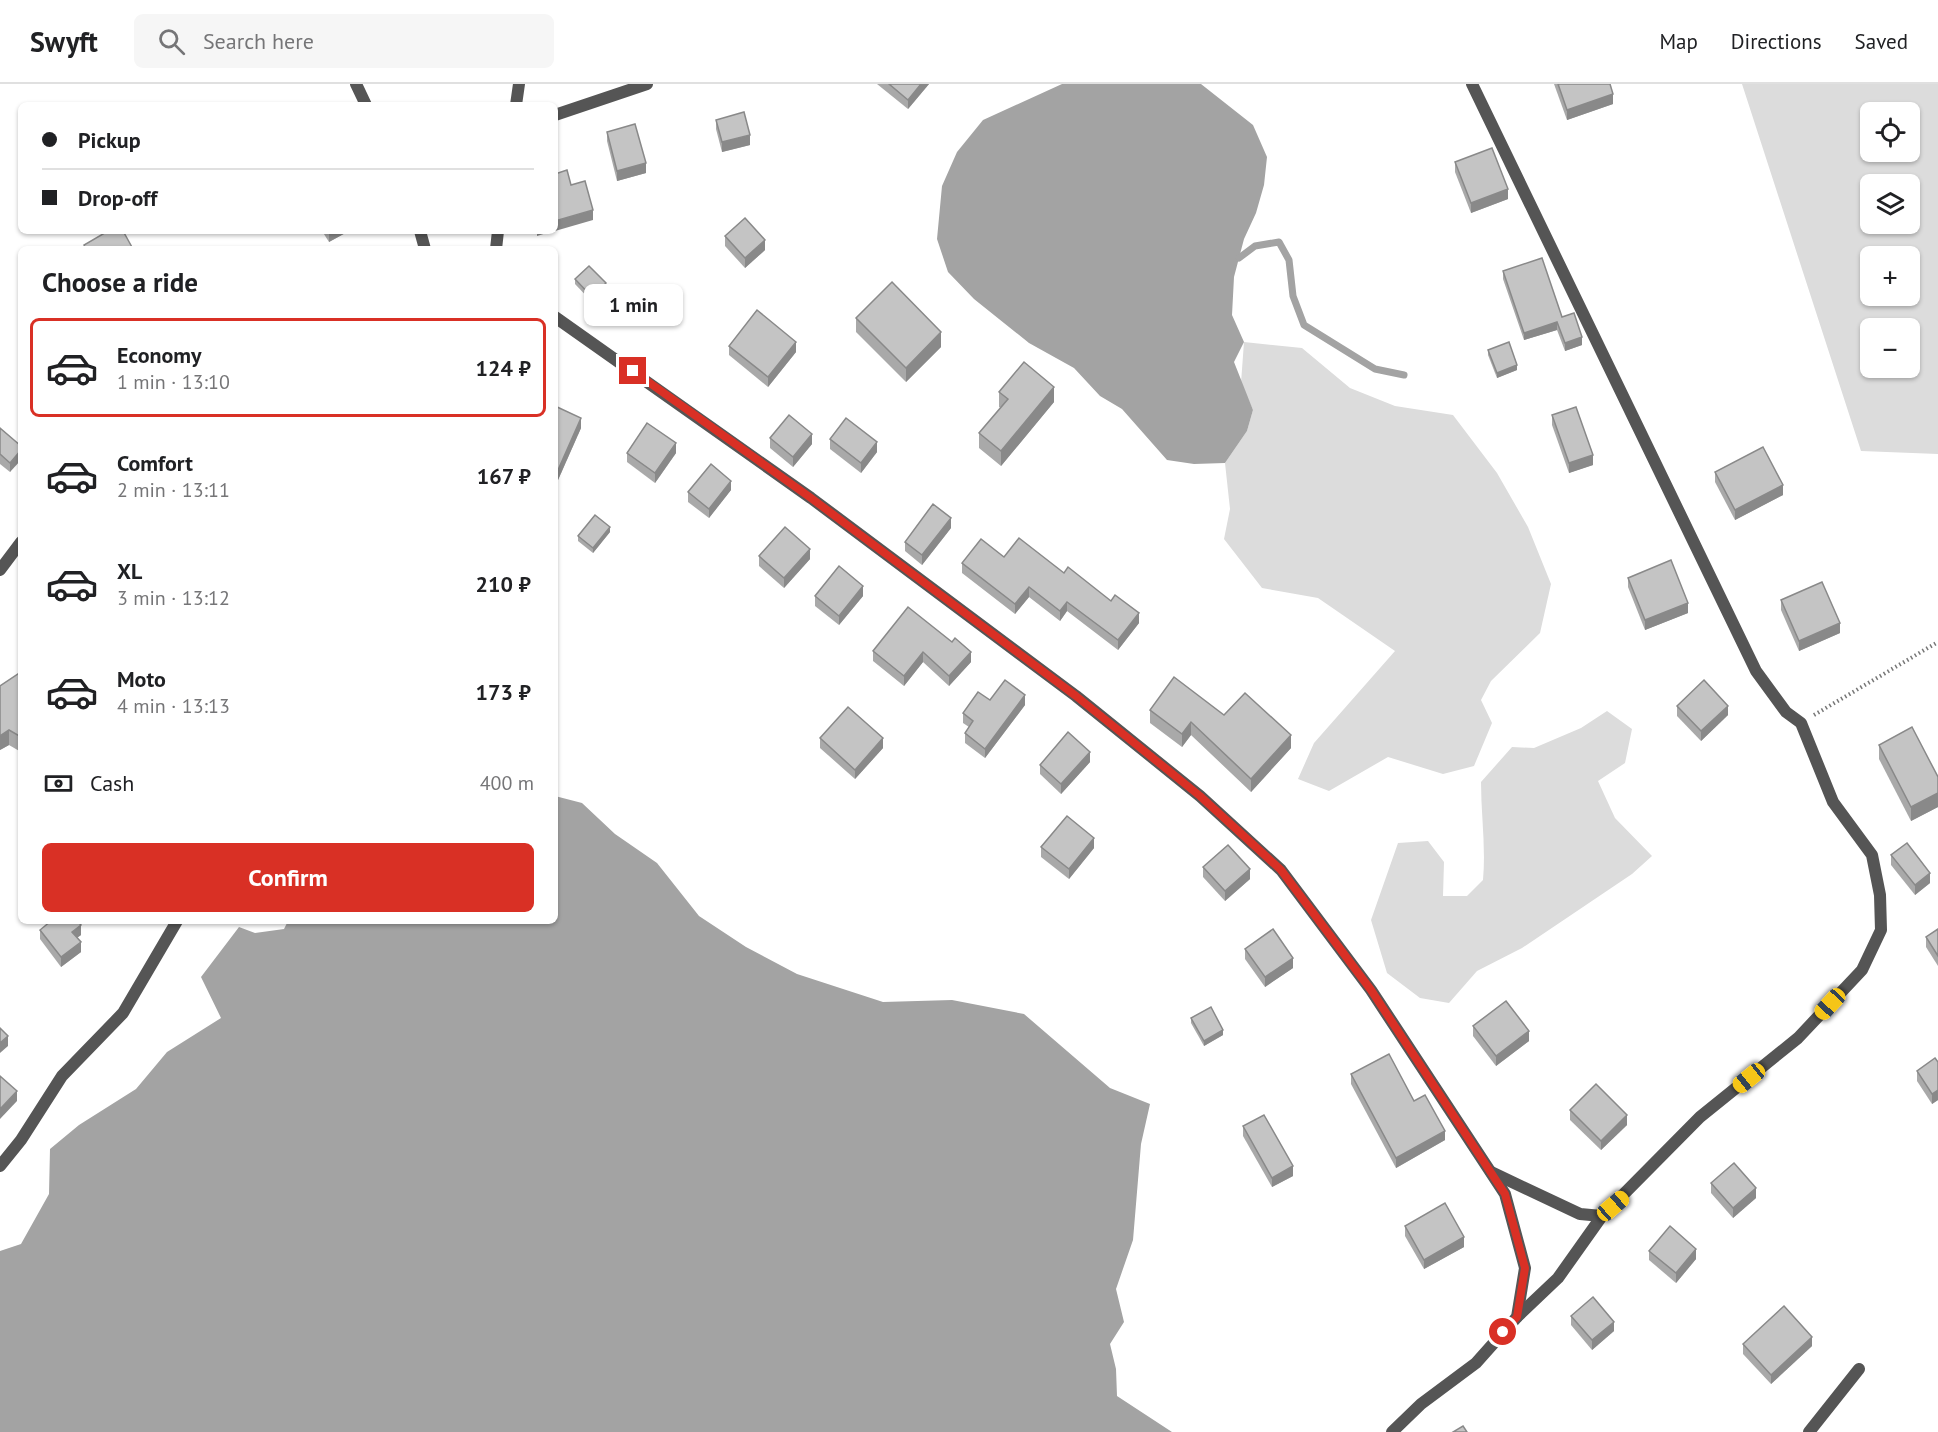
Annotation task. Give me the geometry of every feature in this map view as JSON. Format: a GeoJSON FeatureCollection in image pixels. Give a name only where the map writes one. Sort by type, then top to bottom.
{"type":"FeatureCollection","features":[{"type":"Feature","properties":{"kind":"street"},"geometry":{"type":"LineString","coordinates":[[356,84],[365,102]]}},
{"type":"Feature","properties":{"kind":"street"},"geometry":{"type":"LineString","coordinates":[[516,102],[519,84]]}},
{"type":"Feature","properties":{"kind":"street"},"geometry":{"type":"LineString","coordinates":[[558,115],[647,84]]}},
{"type":"Feature","properties":{"kind":"street"},"geometry":{"type":"LineString","coordinates":[[1392,1432],[1421,1404],[1476,1363],[1517,1317],[1558,1278],[1602,1216],[1700,1117],[1798,1038],[1862,970],[1881,930],[1880,895],[1872,855],[1833,802],[1801,723],[1786,712],[1756,671],[1472,84]]}},
{"type":"Feature","properties":{"kind":"street"},"geometry":{"type":"LineString","coordinates":[[558,319],[811,498],[1076,696],[1200,796],[1281,870],[1371,990],[1505,1194],[1525,1268],[1517,1317]]}},
{"type":"Feature","properties":{"kind":"street"},"geometry":{"type":"LineString","coordinates":[[0,570],[18,546]]}},
{"type":"Feature","properties":{"kind":"street"},"geometry":{"type":"LineString","coordinates":[[0,1166],[21,1140],[62,1076],[123,1014],[175,924]]}},
{"type":"Feature","properties":{"kind":"street"},"geometry":{"type":"LineString","coordinates":[[1491,1172],[1580,1214],[1602,1216]]}},
{"type":"Feature","properties":{"kind":"street"},"geometry":{"type":"LineString","coordinates":[[1809,1432],[1859,1369]]}},
{"type":"Feature","properties":{"kind":"path"},"geometry":{"type":"LineString","coordinates":[[1801,723],[1938,642]]}},
{"type":"Feature","properties":{"kind":"shaded area"},"geometry":{"type":"Polygon","coordinates":[[[1062,84],[1201,84],[1253,125],[1267,157],[1264,185],[1256,213],[1244,239],[1234,277],[1232,315],[1244,342],[1234,362],[1253,410],[1247,431],[1225,463],[1194,464],[1167,460],[1122,409],[1100,396],[1074,368],[1029,343],[974,299],[948,272],[937,239],[942,186],[957,152],[983,120],[1062,84]]]}},
{"type":"Feature","properties":{"kind":"shaded area"},"geometry":{"type":"Polygon","coordinates":[[[1742,84],[1938,84],[1938,454],[1861,451],[1742,84]]]}},
{"type":"Feature","properties":{"kind":"shaded area"},"geometry":{"type":"Polygon","coordinates":[[[1244,342],[1302,348],[1350,388],[1395,406],[1453,415],[1497,473],[1528,527],[1551,584],[1540,633],[1491,681],[1481,700],[1492,723],[1474,766],[1443,774],[1388,757],[1329,791],[1298,779],[1314,743],[1395,651],[1318,598],[1262,588],[1224,539],[1230,509],[1225,463],[1247,431],[1253,410],[1241,383],[1244,342]]]}},
{"type":"Feature","properties":{"kind":"shaded area"},"geometry":{"type":"Polygon","coordinates":[[[1607,711],[1632,729],[1625,763],[1598,781],[1615,818],[1652,856],[1632,874],[1522,948],[1477,971],[1449,1003],[1420,998],[1387,973],[1371,920],[1398,843],[1428,841],[1444,862],[1443,896],[1467,896],[1483,880],[1481,782],[1512,747],[1534,748],[1581,728],[1607,711]]]}},
{"type":"Feature","properties":{"kind":"shaded area"},"geometry":{"type":"Polygon","coordinates":[[[558,797],[582,803],[615,834],[657,863],[699,916],[746,947],[797,974],[883,1002],[952,1000],[1024,1014],[1110,1088],[1150,1104],[1141,1144],[1133,1240],[1116,1289],[1124,1322],[1110,1344],[1116,1369],[1117,1396],[1172,1432],[0,1432],[0,1251],[21,1244],[49,1194],[50,1149],[79,1125],[136,1089],[167,1052],[221,1018],[201,977],[239,927],[255,933],[284,929],[286,924],[558,924],[558,797]]]}},
{"type":"Feature","properties":{"kind":"building"},"geometry":{"type":"Polygon","coordinates":[[[889,84],[921,84],[908,100],[889,84]]]}},
{"type":"Feature","properties":{"kind":"building"},"geometry":{"type":"Polygon","coordinates":[[[1558,84],[1610,84],[1613,94],[1567,110],[1558,84]]]}},
{"type":"Feature","properties":{"kind":"building"},"geometry":{"type":"Polygon","coordinates":[[[744,112],[750,135],[722,142],[716,120],[744,112]]]}},
{"type":"Feature","properties":{"kind":"building"},"geometry":{"type":"Polygon","coordinates":[[[635,124],[646,163],[617,171],[607,132],[635,124]]]}},
{"type":"Feature","properties":{"kind":"building"},"geometry":{"type":"Polygon","coordinates":[[[1492,148],[1508,189],[1471,203],[1455,162],[1492,148]]]}},
{"type":"Feature","properties":{"kind":"building"},"geometry":{"type":"Polygon","coordinates":[[[567,170],[571,185],[585,181],[593,210],[558,220],[558,173],[567,170]]]}},
{"type":"Feature","properties":{"kind":"building"},"geometry":{"type":"Polygon","coordinates":[[[745,218],[765,240],[745,258],[725,236],[745,218]]]}},
{"type":"Feature","properties":{"kind":"building"},"geometry":{"type":"Polygon","coordinates":[[[103,234],[125,234],[131,246],[84,246],[103,234]]]}},
{"type":"Feature","properties":{"kind":"building"},"geometry":{"type":"Polygon","coordinates":[[[1542,258],[1562,317],[1574,313],[1582,337],[1565,343],[1557,322],[1524,333],[1503,271],[1542,258]]]}},
{"type":"Feature","properties":{"kind":"building"},"geometry":{"type":"Polygon","coordinates":[[[589,266],[606,283],[592,297],[575,279],[589,266]]]}},
{"type":"Feature","properties":{"kind":"building"},"geometry":{"type":"Polygon","coordinates":[[[892,282],[941,332],[906,368],[856,318],[892,282]]]}},
{"type":"Feature","properties":{"kind":"building"},"geometry":{"type":"Polygon","coordinates":[[[757,310],[796,342],[768,377],[729,346],[757,310]]]}},
{"type":"Feature","properties":{"kind":"building"},"geometry":{"type":"Polygon","coordinates":[[[1509,342],[1517,365],[1497,373],[1488,350],[1509,342]]]}},
{"type":"Feature","properties":{"kind":"building"},"geometry":{"type":"Polygon","coordinates":[[[1024,362],[1054,387],[1001,451],[979,433],[1008,399],[999,392],[1024,362]]]}},
{"type":"Feature","properties":{"kind":"building"},"geometry":{"type":"Polygon","coordinates":[[[558,407],[581,418],[558,470],[558,407]]]}},
{"type":"Feature","properties":{"kind":"building"},"geometry":{"type":"Polygon","coordinates":[[[1576,407],[1593,455],[1569,463],[1552,415],[1576,407]]]}},
{"type":"Feature","properties":{"kind":"building"},"geometry":{"type":"Polygon","coordinates":[[[789,415],[812,434],[793,457],[770,438],[789,415]]]}},
{"type":"Feature","properties":{"kind":"building"},"geometry":{"type":"Polygon","coordinates":[[[846,418],[877,442],[861,463],[830,439],[846,418]]]}},
{"type":"Feature","properties":{"kind":"building"},"geometry":{"type":"Polygon","coordinates":[[[647,423],[676,443],[655,473],[627,453],[647,423]]]}},
{"type":"Feature","properties":{"kind":"building"},"geometry":{"type":"Polygon","coordinates":[[[0,428],[18,443],[18,454],[10,463],[0,454],[0,428]]]}},
{"type":"Feature","properties":{"kind":"building"},"geometry":{"type":"Polygon","coordinates":[[[1763,447],[1783,485],[1735,510],[1715,472],[1763,447]]]}},
{"type":"Feature","properties":{"kind":"building"},"geometry":{"type":"Polygon","coordinates":[[[711,464],[731,481],[709,509],[688,492],[711,464]]]}},
{"type":"Feature","properties":{"kind":"building"},"geometry":{"type":"Polygon","coordinates":[[[933,504],[951,518],[922,555],[905,542],[933,504]]]}},
{"type":"Feature","properties":{"kind":"building"},"geometry":{"type":"Polygon","coordinates":[[[595,515],[610,527],[593,548],[578,536],[595,515]]]}},
{"type":"Feature","properties":{"kind":"building"},"geometry":{"type":"Polygon","coordinates":[[[785,527],[810,549],[784,578],[759,556],[785,527]]]}},
{"type":"Feature","properties":{"kind":"building"},"geometry":{"type":"Polygon","coordinates":[[[1019,538],[1064,573],[1068,567],[1111,601],[1115,595],[1139,613],[1118,640],[1067,602],[1060,611],[1029,587],[1015,604],[962,563],[981,539],[1004,557],[1019,538]]]}},
{"type":"Feature","properties":{"kind":"building"},"geometry":{"type":"Polygon","coordinates":[[[1671,560],[1688,603],[1645,620],[1628,578],[1671,560]]]}},
{"type":"Feature","properties":{"kind":"building"},"geometry":{"type":"Polygon","coordinates":[[[839,566],[863,586],[839,616],[815,596],[839,566]]]}},
{"type":"Feature","properties":{"kind":"building"},"geometry":{"type":"Polygon","coordinates":[[[1822,582],[1840,623],[1799,641],[1781,600],[1822,582]]]}},
{"type":"Feature","properties":{"kind":"building"},"geometry":{"type":"Polygon","coordinates":[[[908,607],[952,642],[955,638],[971,652],[949,676],[923,652],[904,676],[873,651],[908,607]]]}},
{"type":"Feature","properties":{"kind":"building"},"geometry":{"type":"Polygon","coordinates":[[[18,674],[18,735],[9,730],[0,736],[0,686],[18,674]]]}},
{"type":"Feature","properties":{"kind":"building"},"geometry":{"type":"Polygon","coordinates":[[[1174,677],[1224,715],[1245,693],[1291,735],[1251,779],[1191,722],[1182,734],[1150,710],[1174,677]]]}},
{"type":"Feature","properties":{"kind":"building"},"geometry":{"type":"Polygon","coordinates":[[[1005,680],[1025,695],[985,749],[965,733],[973,721],[963,713],[978,692],[990,700],[1005,680]]]}},
{"type":"Feature","properties":{"kind":"building"},"geometry":{"type":"Polygon","coordinates":[[[1704,680],[1728,706],[1701,731],[1677,706],[1704,680]]]}},
{"type":"Feature","properties":{"kind":"building"},"geometry":{"type":"Polygon","coordinates":[[[848,707],[883,738],[855,770],[820,738],[848,707]]]}},
{"type":"Feature","properties":{"kind":"building"},"geometry":{"type":"Polygon","coordinates":[[[1912,727],[1938,777],[1938,793],[1911,807],[1879,745],[1912,727]]]}},
{"type":"Feature","properties":{"kind":"building"},"geometry":{"type":"Polygon","coordinates":[[[1068,732],[1090,752],[1061,784],[1040,765],[1068,732]]]}},
{"type":"Feature","properties":{"kind":"building"},"geometry":{"type":"Polygon","coordinates":[[[1067,816],[1094,838],[1069,869],[1041,847],[1067,816]]]}},
{"type":"Feature","properties":{"kind":"building"},"geometry":{"type":"Polygon","coordinates":[[[1907,843],[1930,873],[1915,885],[1891,855],[1907,843]]]}},
{"type":"Feature","properties":{"kind":"building"},"geometry":{"type":"Polygon","coordinates":[[[1228,845],[1250,869],[1225,891],[1203,867],[1228,845]]]}},
{"type":"Feature","properties":{"kind":"building"},"geometry":{"type":"Polygon","coordinates":[[[47,924],[80,924],[72,932],[81,942],[61,957],[40,930],[47,924]]]}},
{"type":"Feature","properties":{"kind":"building"},"geometry":{"type":"Polygon","coordinates":[[[1273,929],[1293,958],[1265,977],[1245,949],[1273,929]]]}},
{"type":"Feature","properties":{"kind":"building"},"geometry":{"type":"Polygon","coordinates":[[[1938,929],[1938,956],[1926,937],[1938,929]]]}},
{"type":"Feature","properties":{"kind":"building"},"geometry":{"type":"Polygon","coordinates":[[[1506,1001],[1529,1031],[1496,1056],[1473,1026],[1506,1001]]]}},
{"type":"Feature","properties":{"kind":"building"},"geometry":{"type":"Polygon","coordinates":[[[1211,1007],[1223,1030],[1204,1041],[1191,1018],[1211,1007]]]}},
{"type":"Feature","properties":{"kind":"building"},"geometry":{"type":"Polygon","coordinates":[[[0,1028],[8,1036],[0,1043],[0,1028]]]}},
{"type":"Feature","properties":{"kind":"building"},"geometry":{"type":"Polygon","coordinates":[[[1389,1054],[1414,1101],[1425,1095],[1445,1131],[1396,1158],[1351,1074],[1389,1054]]]}},
{"type":"Feature","properties":{"kind":"building"},"geometry":{"type":"Polygon","coordinates":[[[1935,1058],[1938,1062],[1938,1090],[1932,1094],[1917,1071],[1935,1058]]]}},
{"type":"Feature","properties":{"kind":"building"},"geometry":{"type":"Polygon","coordinates":[[[0,1076],[17,1091],[0,1109],[0,1076]]]}},
{"type":"Feature","properties":{"kind":"building"},"geometry":{"type":"Polygon","coordinates":[[[1596,1084],[1627,1115],[1601,1141],[1570,1110],[1596,1084]]]}},
{"type":"Feature","properties":{"kind":"building"},"geometry":{"type":"Polygon","coordinates":[[[1264,1115],[1293,1166],[1272,1178],[1243,1126],[1264,1115]]]}},
{"type":"Feature","properties":{"kind":"building"},"geometry":{"type":"Polygon","coordinates":[[[1734,1163],[1756,1188],[1733,1208],[1711,1183],[1734,1163]]]}},
{"type":"Feature","properties":{"kind":"building"},"geometry":{"type":"Polygon","coordinates":[[[1445,1203],[1464,1237],[1424,1260],[1405,1226],[1445,1203]]]}},
{"type":"Feature","properties":{"kind":"building"},"geometry":{"type":"Polygon","coordinates":[[[1670,1226],[1696,1249],[1676,1273],[1649,1251],[1670,1226]]]}},
{"type":"Feature","properties":{"kind":"building"},"geometry":{"type":"Polygon","coordinates":[[[1593,1297],[1614,1322],[1592,1340],[1571,1316],[1593,1297]]]}},
{"type":"Feature","properties":{"kind":"building"},"geometry":{"type":"Polygon","coordinates":[[[1784,1306],[1812,1337],[1771,1375],[1743,1344],[1784,1306]]]}},
{"type":"Feature","properties":{"kind":"building"},"geometry":{"type":"Polygon","coordinates":[[[1463,1426],[1467,1432],[1453,1432],[1463,1426]]]}},
{"type":"Feature","properties":{"kind":"waterway"},"geometry":{"type":"LineString","coordinates":[[1239,258],[1255,246],[1279,242],[1289,260],[1293,296],[1304,325],[1375,369],[1404,375]]}},
{"type":"Feature","properties":{"kind":"route"},"geometry":{"type":"LineString","coordinates":[[633,371],[811,498],[1076,696],[1200,796],[1281,870],[1371,990],[1450,1106],[1505,1194],[1525,1268],[1517,1317],[1503,1332]]}}]}
